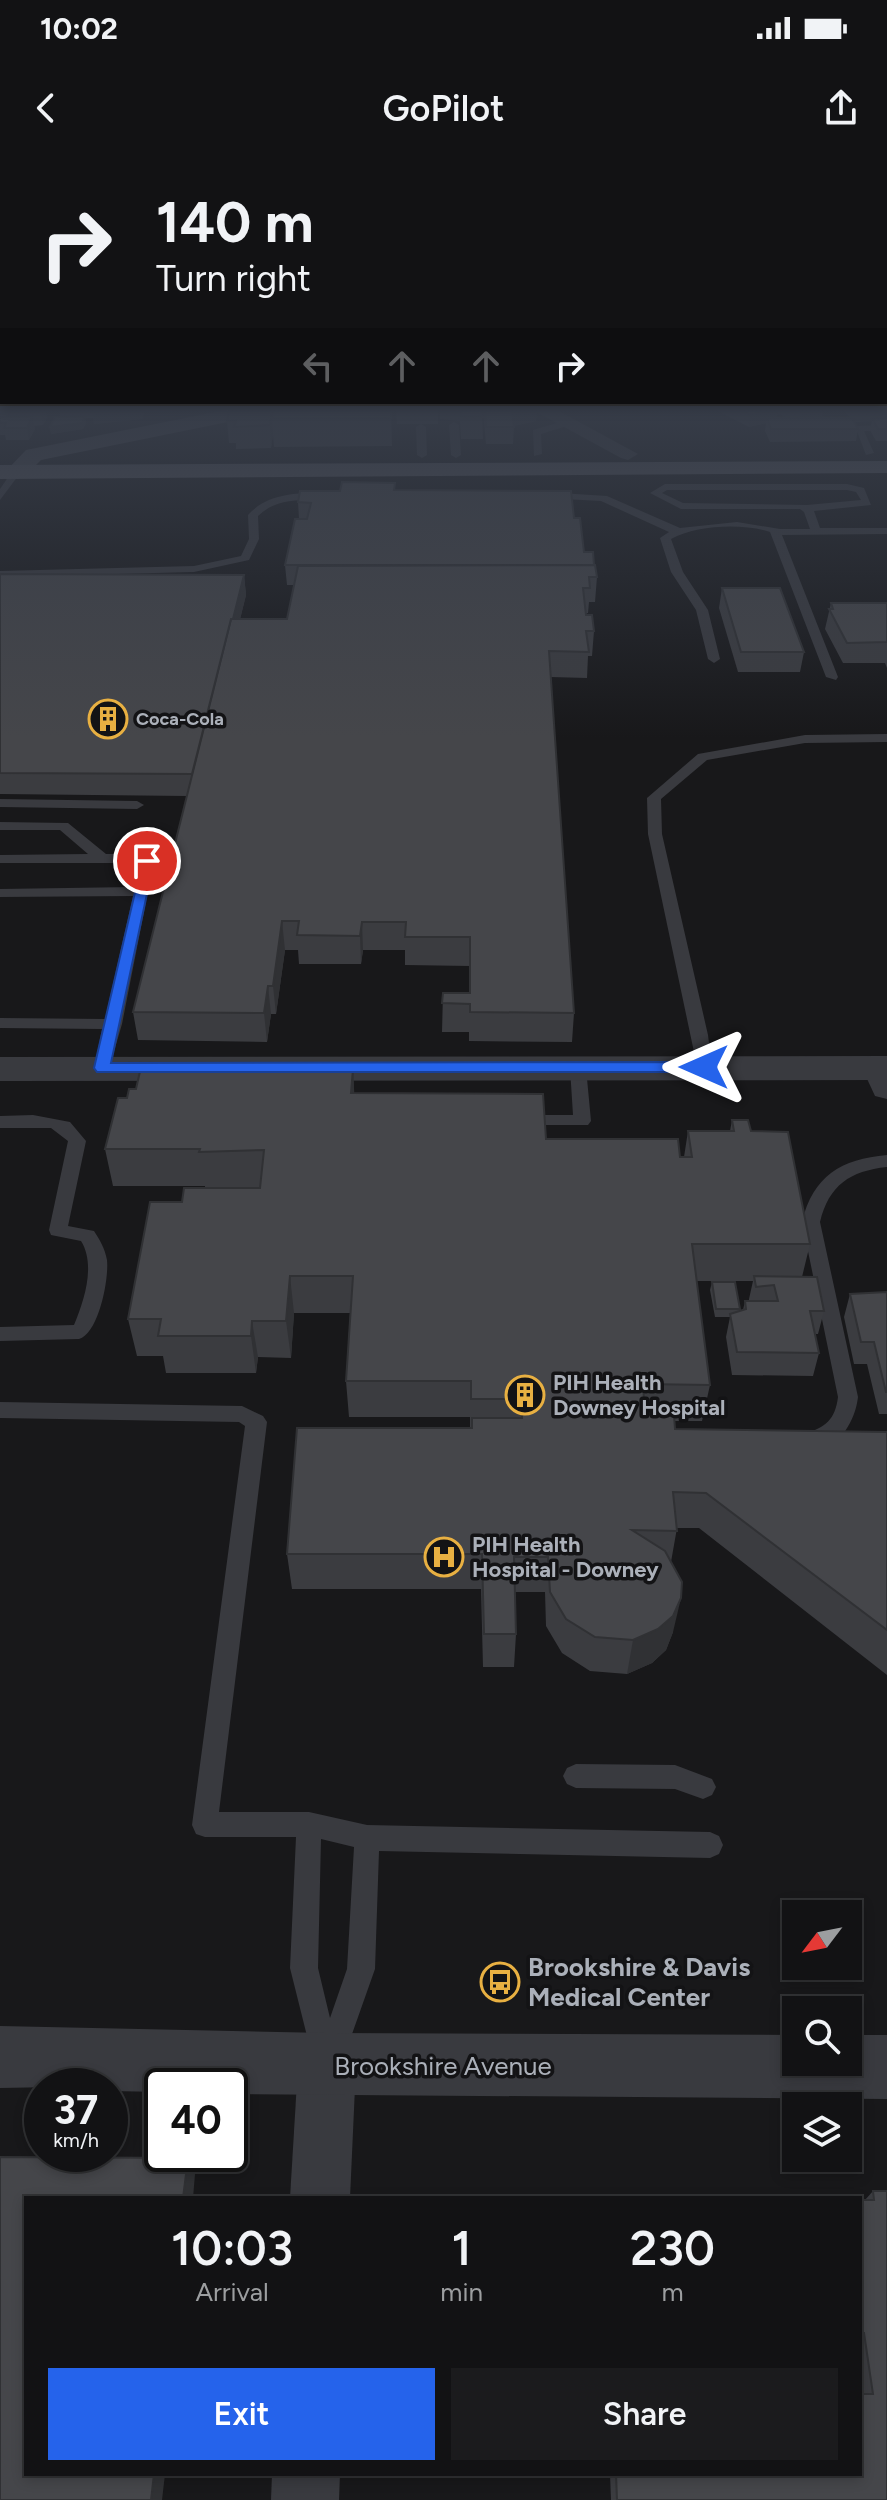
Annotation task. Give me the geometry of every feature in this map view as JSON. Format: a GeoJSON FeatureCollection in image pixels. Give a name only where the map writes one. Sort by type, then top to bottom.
{"type":"FeatureCollection","features":[{"type":"Feature","properties":{"kind":"street"},"geometry":{"type":"LineString","coordinates":[[0,1069],[704,1067],[884,1075]]}},
{"type":"Feature","properties":{"kind":"street","name":"Brookshire Avenue"},"geometry":{"type":"LineString","coordinates":[[0,2057],[327,2065],[887,2067]]}},
{"type":"Feature","properties":{"kind":"street"},"geometry":{"type":"LineString","coordinates":[[320,2196],[327,2065]]}},
{"type":"Feature","properties":{"kind":"street"},"geometry":{"type":"LineString","coordinates":[[305,2500],[306,2476]]}},
{"type":"Feature","properties":{"kind":"lane"},"geometry":{"type":"LineString","coordinates":[[0,574],[194,569],[223,564],[245,558],[254,539],[253,519]]}},
{"type":"Feature","properties":{"kind":"lane"},"geometry":{"type":"LineString","coordinates":[[651,519],[677,531]]}},
{"type":"Feature","properties":{"kind":"lane"},"geometry":{"type":"LineString","coordinates":[[811,519],[816,531]]}},
{"type":"Feature","properties":{"kind":"lane"},"geometry":{"type":"LineString","coordinates":[[714,659],[702,610],[677,572],[665,538],[677,531],[757,525],[776,531],[887,531]]}},
{"type":"Feature","properties":{"kind":"lane"},"geometry":{"type":"LineString","coordinates":[[776,531],[832,677]]}},
{"type":"Feature","properties":{"kind":"lane"},"geometry":{"type":"LineString","coordinates":[[704,1067],[700,1035],[655,834],[654,798],[703,757],[805,739],[887,738]]}},
{"type":"Feature","properties":{"kind":"lane"},"geometry":{"type":"LineString","coordinates":[[0,803],[137,805]]}},
{"type":"Feature","properties":{"kind":"lane"},"geometry":{"type":"LineString","coordinates":[[0,826],[63,826],[103,859]]}},
{"type":"Feature","properties":{"kind":"lane"},"geometry":{"type":"LineString","coordinates":[[0,859],[147,861],[102,1068]]}},
{"type":"Feature","properties":{"kind":"lane"},"geometry":{"type":"LineString","coordinates":[[0,893],[141,891]]}},
{"type":"Feature","properties":{"kind":"lane"},"geometry":{"type":"LineString","coordinates":[[0,1023],[114,1024]]}},
{"type":"Feature","properties":{"kind":"lane"},"geometry":{"type":"LineString","coordinates":[[504,1121],[582,1121],[578,1068]]}},
{"type":"Feature","properties":{"kind":"lane"},"geometry":{"type":"LineString","coordinates":[[0,1122],[60,1122],[71,1128],[77,1141],[58,1230],[87,1236],[96,1248],[97,1262],[91,1302],[79,1332],[0,1334]]}},
{"type":"Feature","properties":{"kind":"lane"},"geometry":{"type":"LineString","coordinates":[[797,1440],[828,1436],[840,1428],[847,1414],[848,1397],[811,1222],[815,1201],[826,1183],[859,1162],[887,1161]]}},
{"type":"Feature","properties":{"kind":"lane"},"geometry":{"type":"LineString","coordinates":[[0,1410],[248,1415],[258,1428],[205,1825],[309,1824],[367,1838],[710,1845]]}},
{"type":"Feature","properties":{"kind":"lane"},"geometry":{"type":"LineString","coordinates":[[576,1776],[675,1777],[703,1787]]}},
{"type":"Feature","properties":{"kind":"lane"},"geometry":{"type":"LineString","coordinates":[[309,1824],[304,1968],[327,2065]]}},
{"type":"Feature","properties":{"kind":"lane"},"geometry":{"type":"LineString","coordinates":[[327,2065],[361,1969],[367,1838]]}},
{"type":"Feature","properties":{"kind":"building"},"geometry":{"type":"Polygon","coordinates":[[[295,519],[580,519],[584,552],[593,552],[594,565],[285,565],[295,519]]]}},
{"type":"Feature","properties":{"kind":"building"},"geometry":{"type":"Polygon","coordinates":[[[595,565],[597,577],[589,577],[590,588],[583,588],[586,615],[592,615],[594,631],[586,631],[589,652],[549,651],[574,1013],[470,1012],[470,1004],[442,1003],[443,993],[470,993],[470,937],[405,937],[406,922],[362,922],[360,936],[297,935],[299,921],[282,921],[273,986],[268,986],[264,1013],[133,1012],[231,619],[287,619],[298,566],[595,565]]]}},
{"type":"Feature","properties":{"kind":"building","name":"Coca-Cola"},"geometry":{"type":"Polygon","coordinates":[[[0,574],[244,575],[192,774],[0,773],[0,574]]]}},
{"type":"Feature","properties":{"kind":"building"},"geometry":{"type":"Polygon","coordinates":[[[722,588],[780,588],[804,652],[741,652],[722,588]]]}},
{"type":"Feature","properties":{"kind":"building"},"geometry":{"type":"Polygon","coordinates":[[[831,603],[887,603],[887,642],[847,643],[829,609],[833,609],[831,603]]]}},
{"type":"Feature","properties":{"kind":"building","name":"PIH Health Downey Hospital"},"geometry":{"type":"Polygon","coordinates":[[[141,1067],[353,1069],[351,1093],[543,1094],[546,1139],[678,1139],[680,1157],[692,1157],[688,1131],[734,1131],[732,1120],[748,1120],[751,1131],[788,1132],[810,1244],[692,1244],[710,1385],[643,1384],[645,1415],[674,1415],[675,1429],[887,1432],[887,1630],[706,1493],[673,1492],[677,1531],[632,1530],[665,1551],[682,1582],[681,1598],[673,1616],[658,1629],[633,1640],[595,1637],[566,1619],[550,1592],[548,1557],[514,1557],[516,1634],[484,1634],[482,1554],[287,1554],[297,1428],[472,1428],[472,1418],[522,1418],[521,1399],[471,1399],[471,1381],[346,1381],[353,1276],[290,1276],[286,1321],[252,1321],[251,1336],[158,1336],[161,1319],[128,1319],[150,1202],[182,1202],[184,1188],[260,1188],[264,1150],[199,1152],[200,1149],[105,1149],[118,1098],[127,1098],[129,1089],[136,1089],[141,1067]]]}},
{"type":"Feature","properties":{"kind":"building"},"geometry":{"type":"Polygon","coordinates":[[[754,1276],[817,1277],[824,1311],[810,1311],[819,1353],[737,1352],[730,1314],[746,1309],[745,1301],[778,1301],[774,1285],[756,1287],[754,1276]]]}},
{"type":"Feature","properties":{"kind":"building"},"geometry":{"type":"Polygon","coordinates":[[[712,1282],[735,1282],[740,1309],[716,1309],[712,1282]]]}},
{"type":"Feature","properties":{"kind":"building"},"geometry":{"type":"Polygon","coordinates":[[[887,1292],[886,1392],[874,1342],[861,1342],[850,1294],[887,1292]]]}},
{"type":"Feature","properties":{"kind":"building"},"geometry":{"type":"Polygon","coordinates":[[[0,2157],[24,2157],[24,2172],[128,2172],[128,2158],[144,2158],[144,2172],[186,2172],[183,2196],[24,2196],[24,2476],[154,2476],[151,2500],[0,2500],[0,2157]]]}},
{"type":"Feature","properties":{"kind":"building"},"geometry":{"type":"Polygon","coordinates":[[[873,2191],[887,2191],[887,2500],[617,2500],[616,2476],[862,2476],[862,2394],[873,2394],[862,2333],[862,2200],[874,2200],[873,2191]]]}},
{"type":"Feature","properties":{"kind":"place","name":"Coca-Cola"},"geometry":{"type":"Point","coordinates":[108,719]}},
{"type":"Feature","properties":{"kind":"place","name":"PIH Health Downey Hospital"},"geometry":{"type":"Point","coordinates":[525,1395]}},
{"type":"Feature","properties":{"kind":"place","name":"PIH Health Hospital - Downey"},"geometry":{"type":"Point","coordinates":[444,1557]}},
{"type":"Feature","properties":{"kind":"place","name":"Brookshire & Davis Medical Center"},"geometry":{"type":"Point","coordinates":[500,1982]}},
{"type":"Feature","properties":{"kind":"route"},"geometry":{"type":"LineString","coordinates":[[147,861],[110,1043],[102,1068],[704,1067]]}}]}
